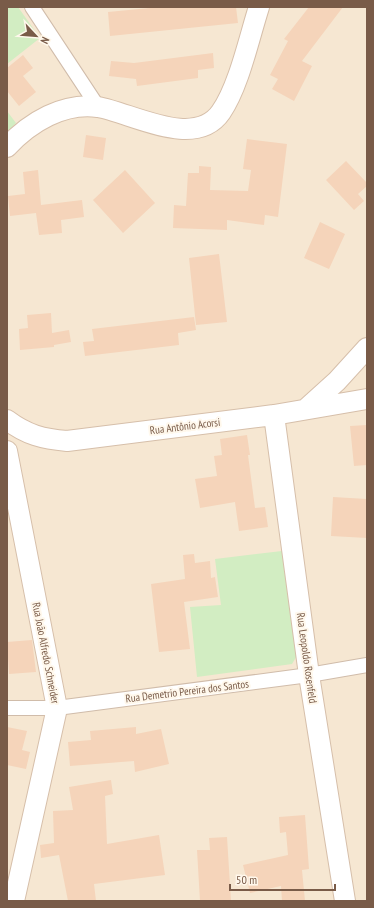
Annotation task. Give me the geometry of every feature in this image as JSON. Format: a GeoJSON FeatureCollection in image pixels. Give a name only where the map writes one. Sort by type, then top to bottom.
{"type":"FeatureCollection","features":[{"type":"Feature","properties":{"kind":"street"},"geometry":{"type":"LineString","coordinates":[[32,7],[98,107]]}},
{"type":"Feature","properties":{"kind":"street"},"geometry":{"type":"LineString","coordinates":[[7,146],[45,117],[60,111],[80,107],[98,107],[166,127],[185,129],[205,126],[214,121],[221,113],[230,96],[238,76],[259,7]]}},
{"type":"Feature","properties":{"kind":"street"},"geometry":{"type":"LineString","coordinates":[[306,409],[337,381],[367,348]]}},
{"type":"Feature","properties":{"kind":"street","name":"Rua Antônio Acorsi"},"geometry":{"type":"LineString","coordinates":[[7,420],[18,428],[48,440],[67,441],[274,414],[367,399]]}},
{"type":"Feature","properties":{"kind":"street","name":"Rua Leopoldo Rosenfeld"},"geometry":{"type":"LineString","coordinates":[[274,414],[309,675],[345,901]]}},
{"type":"Feature","properties":{"kind":"street","name":"Rua João Alfredo Schneider"},"geometry":{"type":"LineString","coordinates":[[7,451],[57,708],[14,901]]}},
{"type":"Feature","properties":{"kind":"street","name":"Rua Demetrio Pereira dos Santos"},"geometry":{"type":"LineString","coordinates":[[7,708],[57,708],[309,675],[367,665]]}},
{"type":"Feature","properties":{"kind":"shaded area"},"geometry":{"type":"Polygon","coordinates":[[[7,7],[367,7],[367,901],[7,901],[7,7]]]}},
{"type":"Feature","properties":{"kind":"green space"},"geometry":{"type":"Polygon","coordinates":[[[7,7],[18,7],[40,38],[7,64],[7,7]]]}},
{"type":"Feature","properties":{"kind":"green space"},"geometry":{"type":"Polygon","coordinates":[[[7,111],[16,123],[7,133],[7,111]]]}},
{"type":"Feature","properties":{"kind":"green space"},"geometry":{"type":"Polygon","coordinates":[[[282,551],[298,654],[292,664],[197,677],[190,607],[221,605],[215,559],[282,551]]]}},
{"type":"Feature","properties":{"kind":"building"},"geometry":{"type":"Polygon","coordinates":[[[160,7],[236,7],[238,23],[110,36],[108,12],[160,7]]]}},
{"type":"Feature","properties":{"kind":"building"},"geometry":{"type":"Polygon","coordinates":[[[309,7],[343,7],[302,61],[312,66],[294,101],[272,89],[278,79],[270,75],[288,41],[284,39],[309,7]]]}},
{"type":"Feature","properties":{"kind":"building"},"geometry":{"type":"Polygon","coordinates":[[[213,53],[214,68],[198,70],[198,78],[137,86],[136,79],[109,76],[111,61],[134,63],[213,53]]]}},
{"type":"Feature","properties":{"kind":"building"},"geometry":{"type":"Polygon","coordinates":[[[23,55],[33,68],[23,76],[36,92],[19,106],[7,91],[7,68],[23,55]]]}},
{"type":"Feature","properties":{"kind":"building"},"geometry":{"type":"Polygon","coordinates":[[[86,135],[106,138],[103,160],[83,157],[86,135]]]}},
{"type":"Feature","properties":{"kind":"building"},"geometry":{"type":"Polygon","coordinates":[[[247,139],[287,144],[278,217],[265,215],[264,225],[227,220],[227,230],[173,228],[174,205],[186,206],[188,173],[199,173],[199,166],[211,167],[210,190],[248,191],[251,170],[243,169],[247,139]]]}},
{"type":"Feature","properties":{"kind":"building"},"geometry":{"type":"Polygon","coordinates":[[[346,161],[367,183],[367,186],[358,194],[364,201],[354,210],[326,180],[346,161]]]}},
{"type":"Feature","properties":{"kind":"building"},"geometry":{"type":"Polygon","coordinates":[[[38,170],[41,205],[82,200],[84,217],[61,220],[62,233],[39,235],[36,213],[10,216],[8,196],[25,194],[23,172],[38,170]]]}},
{"type":"Feature","properties":{"kind":"building"},"geometry":{"type":"Polygon","coordinates":[[[125,170],[155,203],[123,233],[93,200],[125,170]]]}},
{"type":"Feature","properties":{"kind":"building"},"geometry":{"type":"Polygon","coordinates":[[[320,222],[345,234],[329,269],[304,258],[320,222]]]}},
{"type":"Feature","properties":{"kind":"building"},"geometry":{"type":"Polygon","coordinates":[[[219,254],[227,322],[196,325],[189,258],[219,254]]]}},
{"type":"Feature","properties":{"kind":"building"},"geometry":{"type":"Polygon","coordinates":[[[51,313],[52,333],[69,330],[71,342],[54,345],[54,347],[20,350],[19,329],[28,328],[27,315],[51,313]]]}},
{"type":"Feature","properties":{"kind":"building"},"geometry":{"type":"Polygon","coordinates":[[[194,317],[196,330],[178,333],[179,345],[85,356],[83,342],[94,341],[92,329],[194,317]]]}},
{"type":"Feature","properties":{"kind":"building"},"geometry":{"type":"Polygon","coordinates":[[[367,425],[367,465],[354,466],[350,426],[367,425]]]}},
{"type":"Feature","properties":{"kind":"building"},"geometry":{"type":"Polygon","coordinates":[[[247,435],[255,508],[265,507],[268,527],[239,531],[235,502],[200,508],[195,479],[217,476],[214,456],[222,455],[220,439],[247,435]]]}},
{"type":"Feature","properties":{"kind":"building"},"geometry":{"type":"Polygon","coordinates":[[[333,497],[367,499],[367,538],[331,536],[333,497]]]}},
{"type":"Feature","properties":{"kind":"building"},"geometry":{"type":"Polygon","coordinates":[[[194,554],[195,563],[210,561],[211,578],[215,577],[218,597],[184,602],[190,649],[159,652],[151,584],[185,579],[183,555],[194,554]]]}},
{"type":"Feature","properties":{"kind":"building"},"geometry":{"type":"Polygon","coordinates":[[[32,640],[36,672],[9,674],[7,642],[32,640]]]}},
{"type":"Feature","properties":{"kind":"building"},"geometry":{"type":"Polygon","coordinates":[[[7,727],[27,731],[22,750],[30,752],[26,769],[7,765],[7,727]]]}},
{"type":"Feature","properties":{"kind":"building"},"geometry":{"type":"Polygon","coordinates":[[[136,727],[136,734],[161,729],[169,764],[135,772],[134,761],[70,766],[68,742],[91,740],[90,731],[136,727]]]}},
{"type":"Feature","properties":{"kind":"building"},"geometry":{"type":"Polygon","coordinates":[[[111,780],[113,794],[105,796],[107,844],[159,835],[165,875],[94,884],[96,901],[68,901],[59,855],[41,858],[40,845],[54,843],[53,811],[73,810],[69,787],[111,780]]]}},
{"type":"Feature","properties":{"kind":"building"},"geometry":{"type":"Polygon","coordinates":[[[305,815],[309,869],[302,870],[305,901],[282,901],[281,886],[250,893],[243,865],[288,855],[286,832],[280,833],[279,817],[305,815]]]}},
{"type":"Feature","properties":{"kind":"building"},"geometry":{"type":"Polygon","coordinates":[[[227,837],[231,901],[200,901],[197,850],[210,850],[209,838],[227,837]]]}}]}
